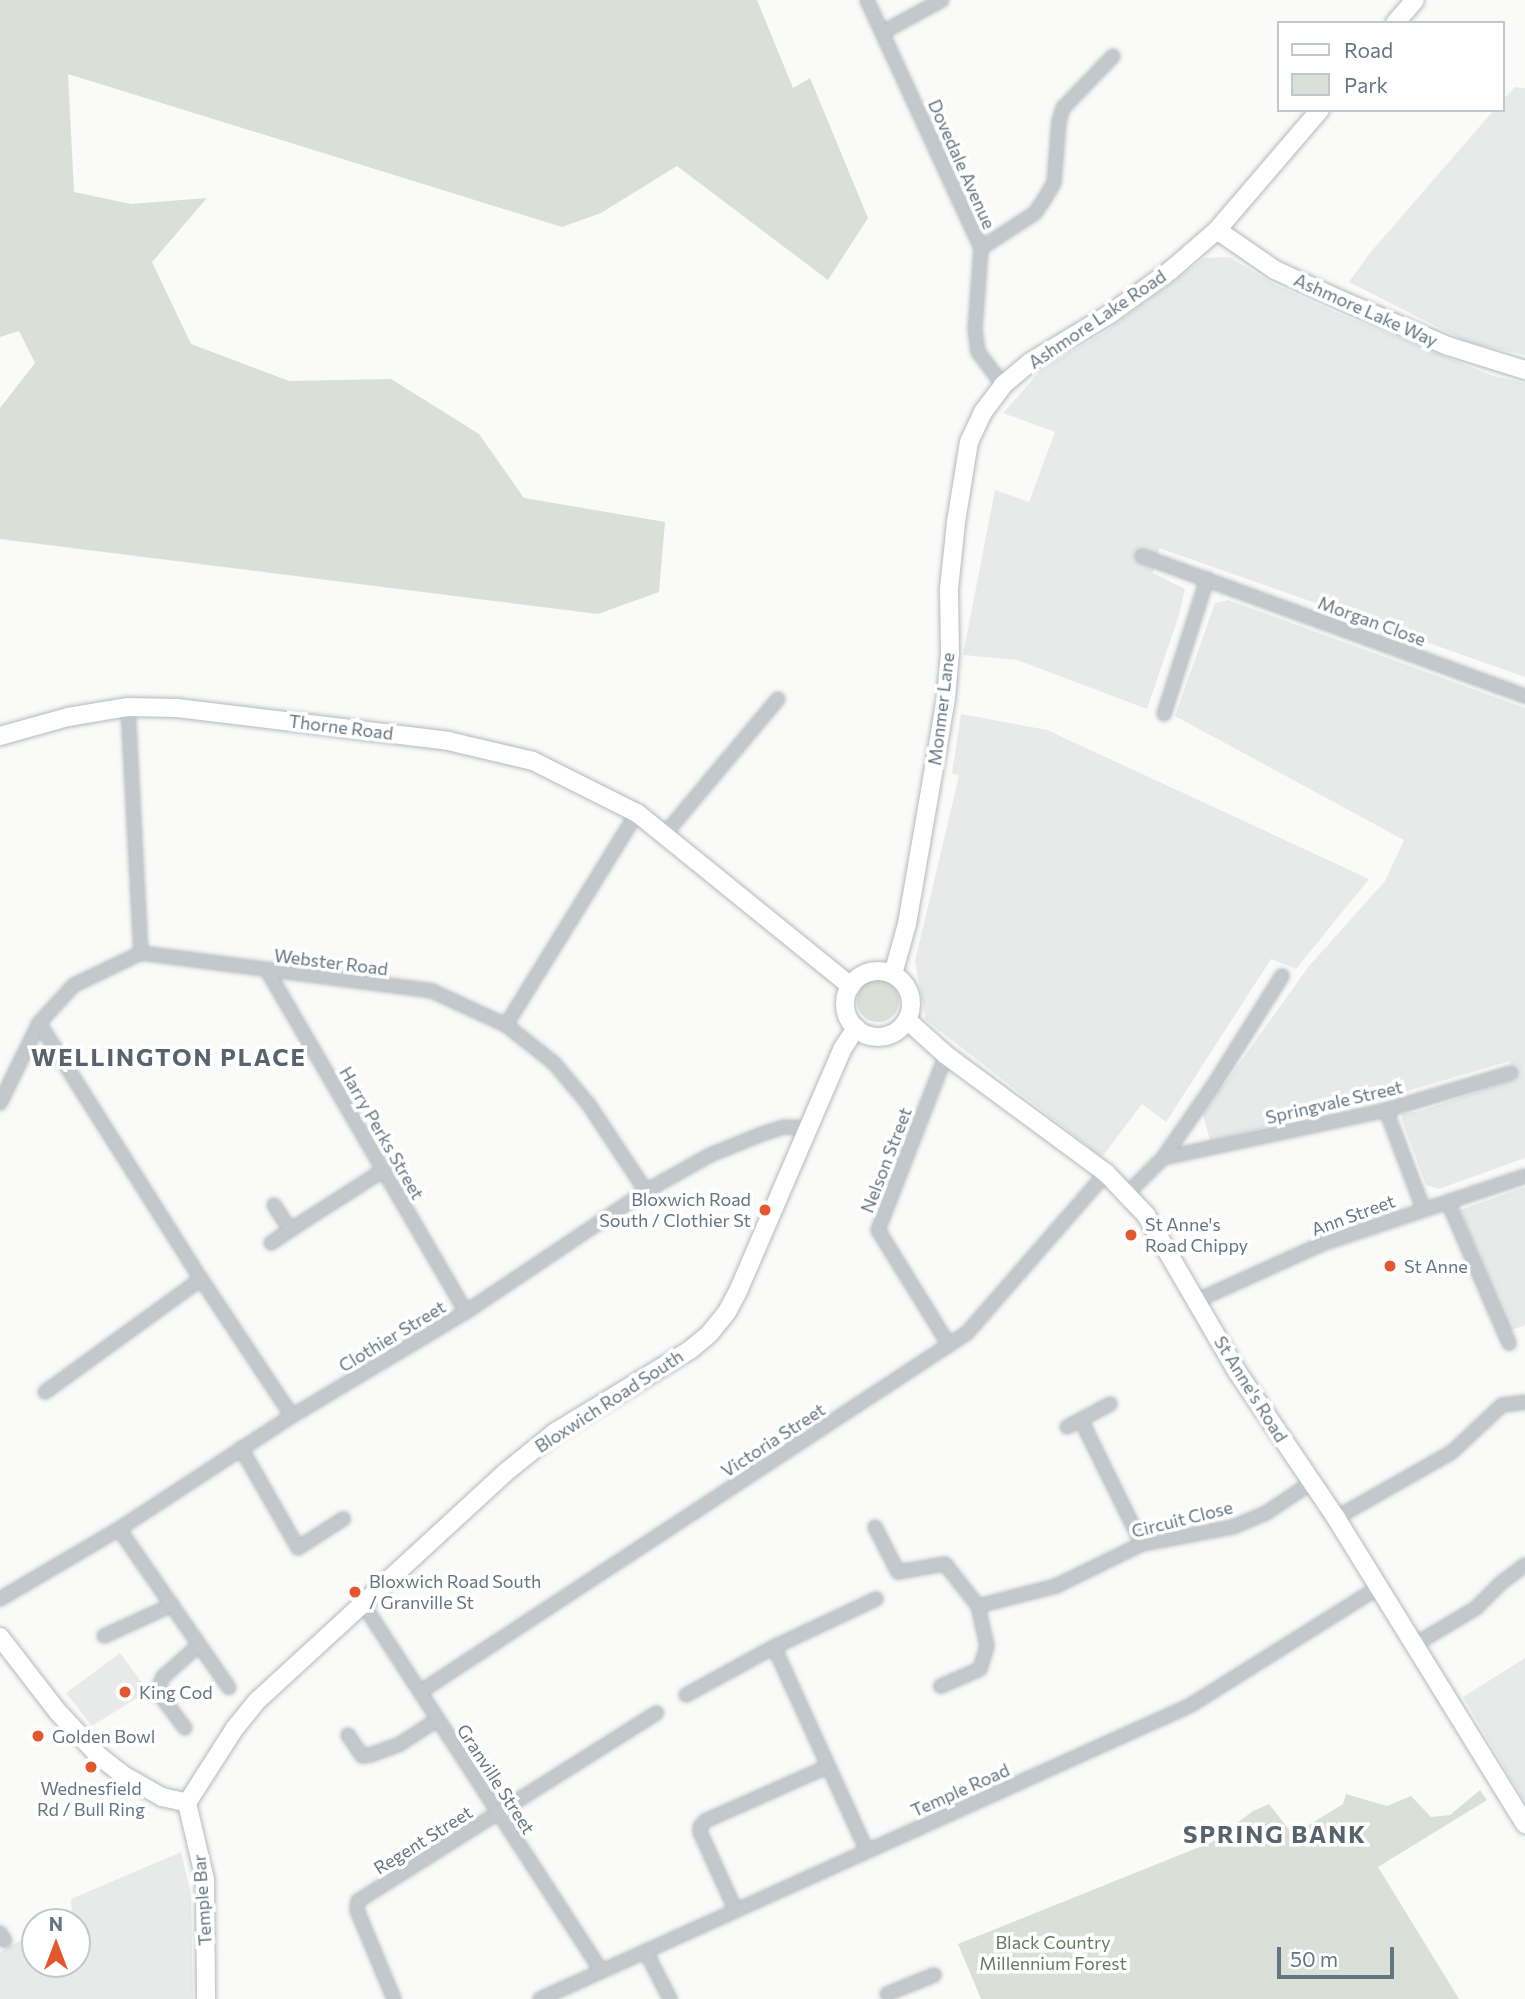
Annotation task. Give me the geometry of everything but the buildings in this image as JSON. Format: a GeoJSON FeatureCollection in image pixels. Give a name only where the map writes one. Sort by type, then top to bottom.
{"type":"FeatureCollection","features":[{"type":"Feature","properties":{"kind":"street","name":"Dovedale Avenue"},"geometry":{"type":"LineString","coordinates":[[867,0],[981,248],[975,330],[978,352],[1003,385]]}},
{"type":"Feature","properties":{"kind":"street"},"geometry":{"type":"LineString","coordinates":[[883,32],[942,0]]}},
{"type":"Feature","properties":{"kind":"street"},"geometry":{"type":"LineString","coordinates":[[1397,21],[1414,0]]}},
{"type":"Feature","properties":{"kind":"street"},"geometry":{"type":"LineString","coordinates":[[981,248],[1035,213],[1054,183],[1059,121],[1063,108],[1113,56]]}},
{"type":"Feature","properties":{"kind":"street","name":"Ashmore Lake Road"},"geometry":{"type":"LineString","coordinates":[[969,442],[983,412],[1003,385],[1029,363],[1140,292],[1217,230],[1318,112]]}},
{"type":"Feature","properties":{"kind":"street","name":"Ashmore Lake Way"},"geometry":{"type":"LineString","coordinates":[[1217,230],[1275,270],[1343,301],[1448,346],[1525,370]]}},
{"type":"Feature","properties":{"kind":"street","name":"Monmer Lane"},"geometry":{"type":"LineString","coordinates":[[893,974],[906,925],[946,698],[953,549],[969,442]]}},
{"type":"Feature","properties":{"kind":"street","name":"Morgan Close"},"geometry":{"type":"LineString","coordinates":[[1142,556],[1525,696]]}},
{"type":"Feature","properties":{"kind":"street"},"geometry":{"type":"LineString","coordinates":[[1164,714],[1207,579]]}},
{"type":"Feature","properties":{"kind":"street"},"geometry":{"type":"LineString","coordinates":[[664,834],[778,699]]}},
{"type":"Feature","properties":{"kind":"street"},"geometry":{"type":"LineString","coordinates":[[0,1103],[39,1023],[74,985],[141,953],[128,707]]}},
{"type":"Feature","properties":{"kind":"street","name":"Thorne Road"},"geometry":{"type":"LineString","coordinates":[[0,736],[68,717],[128,707],[177,708],[448,741],[533,761],[637,814],[850,986]]}},
{"type":"Feature","properties":{"kind":"street"},"geometry":{"type":"LineString","coordinates":[[506,1025],[637,814]]}},
{"type":"Feature","properties":{"kind":"street","name":"Webster Road"},"geometry":{"type":"LineString","coordinates":[[141,953],[268,972],[432,991],[506,1025],[554,1063],[589,1105],[646,1191]]}},
{"type":"Feature","properties":{"kind":"street"},"geometry":{"type":"LineString","coordinates":[[882,971],[893,974],[905,984],[910,994],[907,1020],[901,1028],[886,1036],[866,1034],[856,1028],[846,1009],[850,986],[866,973],[882,971]]}},
{"type":"Feature","properties":{"kind":"street","name":"Harry Perks Street"},"geometry":{"type":"LineString","coordinates":[[268,972],[466,1312]]}},
{"type":"Feature","properties":{"kind":"street"},"geometry":{"type":"LineString","coordinates":[[1129,1193],[1163,1158],[1213,1086],[1282,976]]}},
{"type":"Feature","properties":{"kind":"street","name":"St Anne's Road"},"geometry":{"type":"LineString","coordinates":[[907,1020],[946,1055],[1107,1173],[1129,1193],[1146,1215],[1198,1300],[1238,1373],[1336,1518],[1525,1824]]}},
{"type":"Feature","properties":{"kind":"street"},"geometry":{"type":"LineString","coordinates":[[39,1023],[201,1279],[292,1416]]}},
{"type":"Feature","properties":{"kind":"street","name":"Bloxwich Road South"},"geometry":{"type":"LineString","coordinates":[[187,1803],[246,1713],[506,1472],[554,1433],[690,1350],[710,1333],[727,1312],[843,1048],[856,1028]]}},
{"type":"Feature","properties":{"kind":"street","name":"Nelson Street"},"geometry":{"type":"LineString","coordinates":[[946,1055],[878,1230],[949,1345]]}},
{"type":"Feature","properties":{"kind":"street","name":"Springvale Street"},"geometry":{"type":"LineString","coordinates":[[1163,1158],[1386,1111],[1511,1073]]}},
{"type":"Feature","properties":{"kind":"street"},"geometry":{"type":"LineString","coordinates":[[1386,1111],[1423,1208]]}},
{"type":"Feature","properties":{"kind":"street","name":"Clothier Street"},"geometry":{"type":"LineString","coordinates":[[0,1599],[119,1529],[292,1416],[466,1312],[646,1191],[710,1154],[784,1127],[809,1128]]}},
{"type":"Feature","properties":{"kind":"street"},"geometry":{"type":"LineString","coordinates":[[271,1243],[384,1170]]}},
{"type":"Feature","properties":{"kind":"street","name":"Victoria Street"},"geometry":{"type":"LineString","coordinates":[[420,1692],[967,1333],[1107,1173]]}},
{"type":"Feature","properties":{"kind":"street","name":"Ann Street"},"geometry":{"type":"LineString","coordinates":[[1198,1300],[1322,1244],[1525,1175]]}},
{"type":"Feature","properties":{"kind":"street"},"geometry":{"type":"LineString","coordinates":[[1448,1202],[1509,1343]]}},
{"type":"Feature","properties":{"kind":"street"},"geometry":{"type":"LineString","coordinates":[[274,1205],[290,1230]]}},
{"type":"Feature","properties":{"kind":"street"},"geometry":{"type":"LineString","coordinates":[[46,1392],[201,1279]]}},
{"type":"Feature","properties":{"kind":"street"},"geometry":{"type":"LineString","coordinates":[[1336,1518],[1452,1451],[1502,1405],[1525,1402]]}},
{"type":"Feature","properties":{"kind":"street"},"geometry":{"type":"LineString","coordinates":[[1067,1427],[1110,1404]]}},
{"type":"Feature","properties":{"kind":"street"},"geometry":{"type":"LineString","coordinates":[[1081,1420],[1142,1544]]}},
{"type":"Feature","properties":{"kind":"street"},"geometry":{"type":"LineString","coordinates":[[241,1448],[298,1548],[343,1519]]}},
{"type":"Feature","properties":{"kind":"street","name":"Circuit Close"},"geometry":{"type":"LineString","coordinates":[[978,1605],[1056,1586],[1142,1544],[1233,1527],[1266,1513],[1311,1483]]}},
{"type":"Feature","properties":{"kind":"street"},"geometry":{"type":"LineString","coordinates":[[875,1527],[898,1572],[945,1564],[978,1605],[987,1646],[980,1669],[941,1686]]}},
{"type":"Feature","properties":{"kind":"street"},"geometry":{"type":"LineString","coordinates":[[119,1529],[229,1688]]}},
{"type":"Feature","properties":{"kind":"street"},"geometry":{"type":"LineString","coordinates":[[1414,1645],[1476,1608],[1507,1577],[1525,1565]]}},
{"type":"Feature","properties":{"kind":"street","name":"Temple Road"},"geometry":{"type":"LineString","coordinates":[[540,1999],[734,1909],[1191,1706],[1379,1587]]}},
{"type":"Feature","properties":{"kind":"street"},"geometry":{"type":"LineString","coordinates":[[686,1695],[774,1647],[876,1599]]}},
{"type":"Feature","properties":{"kind":"street","name":"Granville Street"},"geometry":{"type":"LineString","coordinates":[[363,1604],[601,1972]]}},
{"type":"Feature","properties":{"kind":"street"},"geometry":{"type":"LineString","coordinates":[[104,1636],[172,1605]]}},
{"type":"Feature","properties":{"kind":"street"},"geometry":{"type":"LineString","coordinates":[[0,1637],[58,1712],[99,1756],[125,1776],[153,1791],[187,1803]]}},
{"type":"Feature","properties":{"kind":"street"},"geometry":{"type":"LineString","coordinates":[[185,1728],[161,1696],[159,1686],[163,1677],[200,1645]]}},
{"type":"Feature","properties":{"kind":"street"},"geometry":{"type":"LineString","coordinates":[[774,1647],[867,1851]]}},
{"type":"Feature","properties":{"kind":"street","name":"Regent Street"},"geometry":{"type":"LineString","coordinates":[[394,1999],[357,1910],[358,1901],[657,1713]]}},
{"type":"Feature","properties":{"kind":"street"},"geometry":{"type":"LineString","coordinates":[[348,1735],[362,1756],[370,1755],[400,1744],[437,1720]]}},
{"type":"Feature","properties":{"kind":"street"},"geometry":{"type":"LineString","coordinates":[[734,1909],[700,1827],[705,1821],[827,1767]]}},
{"type":"Feature","properties":{"kind":"street","name":"Temple Bar"},"geometry":{"type":"LineString","coordinates":[[187,1803],[205,1880],[206,1999]]}},
{"type":"Feature","properties":{"kind":"street"},"geometry":{"type":"LineString","coordinates":[[646,1952],[670,1999]]}},
{"type":"Feature","properties":{"kind":"street"},"geometry":{"type":"LineString","coordinates":[[887,1994],[934,1975]]}},
{"type":"Feature","properties":{"kind":"street"},"geometry":{"type":"LineString","coordinates":[[914,1985],[919,1999]]}},
{"type":"Feature","properties":{"kind":"shaded area"},"geometry":{"type":"Polygon","coordinates":[[[1515,87],[1525,88],[1525,355],[1467,342],[1349,282],[1370,253],[1492,112],[1504,112],[1504,99],[1515,87]]]}},
{"type":"Feature","properties":{"kind":"shaded area"},"geometry":{"type":"Polygon","coordinates":[[[1229,257],[1274,284],[1342,315],[1493,376],[1525,383],[1525,677],[1159,548],[1153,573],[1185,589],[1179,615],[1147,709],[1017,660],[963,655],[995,490],[1029,502],[1055,432],[1003,413],[1040,371],[1106,331],[1205,258],[1229,257]]]}},
{"type":"Feature","properties":{"kind":"shaded area"},"geometry":{"type":"Polygon","coordinates":[[[1228,600],[1525,708],[1525,1158],[1439,1189],[1426,1185],[1402,1120],[1402,1114],[1420,1111],[1516,1079],[1510,1061],[1373,1101],[1210,1141],[1203,1114],[1309,966],[1385,881],[1404,840],[1175,716],[1215,603],[1228,600]]]}},
{"type":"Feature","properties":{"kind":"shaded area"},"geometry":{"type":"Polygon","coordinates":[[[961,714],[1047,730],[1369,879],[1296,969],[1271,959],[1166,1122],[1142,1104],[1102,1157],[926,1020],[915,961],[959,776],[952,773],[961,714]]]}},
{"type":"Feature","properties":{"kind":"shaded area"},"geometry":{"type":"Polygon","coordinates":[[[1525,1187],[1525,1325],[1510,1331],[1460,1210],[1525,1187]]]}},
{"type":"Feature","properties":{"kind":"shaded area"},"geometry":{"type":"Polygon","coordinates":[[[120,1653],[148,1691],[92,1726],[66,1693],[120,1653]]]}},
{"type":"Feature","properties":{"kind":"shaded area"},"geometry":{"type":"Polygon","coordinates":[[[1525,1658],[1525,1802],[1463,1697],[1525,1658]]]}},
{"type":"Feature","properties":{"kind":"shaded area"},"geometry":{"type":"Polygon","coordinates":[[[181,1852],[191,1894],[193,1999],[0,1999],[0,1952],[21,1940],[21,1978],[91,1978],[91,1908],[72,1908],[71,1899],[181,1852]]]}},
{"type":"Feature","properties":{"kind":"green space"},"geometry":{"type":"Polygon","coordinates":[[[0,0],[757,0],[793,88],[810,78],[868,218],[828,280],[677,166],[601,213],[562,227],[68,74],[74,192],[131,204],[207,198],[152,262],[191,344],[289,381],[391,379],[479,434],[524,498],[665,522],[659,592],[598,614],[0,539],[0,408],[35,363],[19,331],[0,337],[0,0]]]}},
{"type":"Feature","properties":{"kind":"green space"},"geometry":{"type":"Polygon","coordinates":[[[878,980],[893,986],[899,1001],[893,1016],[878,1022],[863,1016],[857,1001],[863,986],[878,980]]]}},
{"type":"Feature","properties":{"kind":"green space","name":"Black Country Millennium Forest"},"geometry":{"type":"Polygon","coordinates":[[[1480,1790],[1487,1800],[1378,1867],[1459,1999],[981,1999],[958,1944],[1212,1842],[1253,1811],[1269,1804],[1293,1835],[1343,1804],[1346,1794],[1387,1806],[1411,1796],[1431,1817],[1450,1815],[1480,1790]]]}},
{"type":"Feature","properties":{"kind":"place","name":"Bloxwich Road South / Clothier St"},"geometry":{"type":"Point","coordinates":[765,1210]}},
{"type":"Feature","properties":{"kind":"place","name":"St Anne's Road Chippy"},"geometry":{"type":"Point","coordinates":[1131,1235]}},
{"type":"Feature","properties":{"kind":"place","name":"St Anne"},"geometry":{"type":"Point","coordinates":[1390,1266]}},
{"type":"Feature","properties":{"kind":"place","name":"Bloxwich Road South / Granville St"},"geometry":{"type":"Point","coordinates":[355,1592]}},
{"type":"Feature","properties":{"kind":"place","name":"King Cod"},"geometry":{"type":"Point","coordinates":[125,1692]}},
{"type":"Feature","properties":{"kind":"place","name":"Golden Bowl"},"geometry":{"type":"Point","coordinates":[38,1736]}},
{"type":"Feature","properties":{"kind":"place","name":"Wednesfield Rd / Bull Ring"},"geometry":{"type":"Point","coordinates":[91,1767]}},
{"type":"Feature","properties":{"kind":"district","name":"WELLINGTON PLACE"},"geometry":{"type":"Point","coordinates":[169,1057]}},
{"type":"Feature","properties":{"kind":"district","name":"SPRING BANK"},"geometry":{"type":"Point","coordinates":[1275,1834]}}]}
